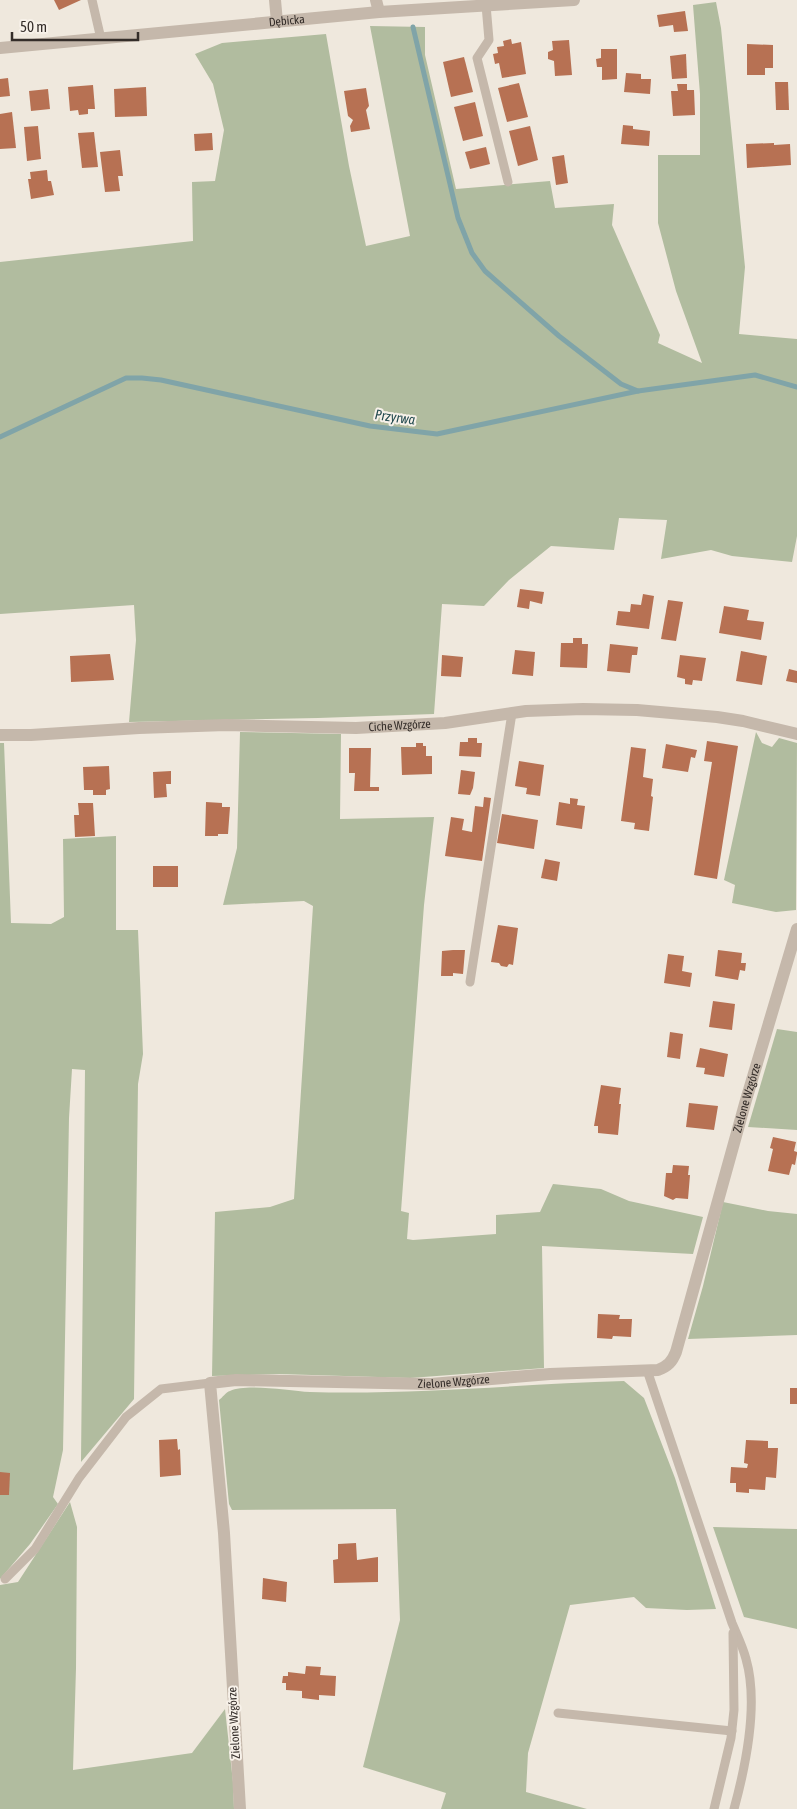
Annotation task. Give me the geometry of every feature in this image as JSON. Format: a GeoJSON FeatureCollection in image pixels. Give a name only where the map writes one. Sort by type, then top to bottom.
{"type":"FeatureCollection","features":[{"type":"Feature","properties":{"kind":"street"},"geometry":{"type":"LineString","coordinates":[[275,0],[277,22]]}},
{"type":"Feature","properties":{"kind":"street","name":"Dębicka"},"geometry":{"type":"LineString","coordinates":[[0,48],[277,22],[377,6],[486,5],[574,0]]}},
{"type":"Feature","properties":{"kind":"street","name":"Ciche Wzgórze"},"geometry":{"type":"LineString","coordinates":[[0,735],[226,725],[317,728],[374,727],[445,723],[512,713],[583,708],[637,710],[717,717],[797,734]]}},
{"type":"Feature","properties":{"kind":"street","name":"Zielone Wzgórze"},"geometry":{"type":"LineString","coordinates":[[240,1809],[224,1533],[210,1383],[236,1380],[431,1384],[550,1374],[658,1370],[666,1367],[672,1362],[676,1352],[746,1100],[797,929]]}},
{"type":"Feature","properties":{"kind":"lane"},"geometry":{"type":"LineString","coordinates":[[92,0],[101,39]]}},
{"type":"Feature","properties":{"kind":"lane"},"geometry":{"type":"LineString","coordinates":[[486,5],[489,40],[477,58],[508,182]]}},
{"type":"Feature","properties":{"kind":"lane"},"geometry":{"type":"LineString","coordinates":[[470,982],[512,713]]}},
{"type":"Feature","properties":{"kind":"lane"},"geometry":{"type":"LineString","coordinates":[[647,1370],[746,1660],[752,1694],[747,1752],[734,1809]]}},
{"type":"Feature","properties":{"kind":"lane"},"geometry":{"type":"LineString","coordinates":[[5,1579],[35,1549],[79,1478],[126,1417],[161,1390],[210,1383]]}},
{"type":"Feature","properties":{"kind":"lane"},"geometry":{"type":"LineString","coordinates":[[714,1809],[732,1731],[734,1658],[732,1623]]}},
{"type":"Feature","properties":{"kind":"lane"},"geometry":{"type":"LineString","coordinates":[[558,1713],[732,1731]]}},
{"type":"Feature","properties":{"kind":"green space"},"geometry":{"type":"Polygon","coordinates":[[[716,2],[721,28],[745,267],[739,334],[797,339],[797,536],[792,562],[732,556],[711,550],[661,559],[667,520],[619,518],[614,550],[551,546],[509,580],[484,606],[442,604],[434,714],[129,722],[136,640],[134,605],[0,614],[0,262],[193,241],[192,182],[215,181],[224,130],[213,84],[195,54],[222,43],[326,34],[349,166],[366,246],[410,236],[370,26],[425,27],[425,55],[456,189],[550,181],[555,208],[614,204],[612,225],[660,335],[658,343],[702,363],[676,291],[658,223],[658,155],[700,155],[700,94],[693,5],[716,2]]]}},
{"type":"Feature","properties":{"kind":"green space"},"geometry":{"type":"Polygon","coordinates":[[[240,732],[341,734],[340,819],[434,817],[424,905],[401,1211],[409,1213],[407,1239],[496,1234],[496,1215],[540,1212],[553,1184],[601,1189],[629,1201],[703,1217],[693,1254],[542,1246],[544,1368],[410,1378],[279,1374],[212,1376],[215,1212],[270,1207],[294,1199],[313,906],[304,901],[223,905],[237,848],[240,732]]]}},
{"type":"Feature","properties":{"kind":"green space"},"geometry":{"type":"Polygon","coordinates":[[[756,732],[762,743],[772,747],[779,738],[797,743],[796,910],[776,912],[732,903],[735,885],[724,880],[756,732]]]}},
{"type":"Feature","properties":{"kind":"green space"},"geometry":{"type":"Polygon","coordinates":[[[0,743],[4,743],[11,923],[51,924],[64,917],[63,839],[116,836],[116,930],[138,930],[143,1054],[138,1084],[134,1399],[81,1462],[85,1070],[72,1069],[69,1118],[63,1450],[53,1497],[58,1504],[30,1544],[0,1579],[0,743]]]}},
{"type":"Feature","properties":{"kind":"green space"},"geometry":{"type":"Polygon","coordinates":[[[777,1029],[797,1032],[797,1130],[748,1127],[777,1029]]]}},
{"type":"Feature","properties":{"kind":"green space"},"geometry":{"type":"Polygon","coordinates":[[[723,1202],[768,1211],[797,1214],[797,1335],[688,1339],[723,1202]]]}},
{"type":"Feature","properties":{"kind":"green space"},"geometry":{"type":"Polygon","coordinates":[[[624,1381],[644,1398],[675,1478],[716,1609],[646,1608],[634,1597],[570,1605],[528,1753],[526,1792],[587,1809],[441,1809],[446,1793],[363,1767],[400,1620],[396,1509],[232,1510],[229,1504],[219,1400],[229,1392],[247,1388],[349,1393],[624,1381]]]}},
{"type":"Feature","properties":{"kind":"green space"},"geometry":{"type":"Polygon","coordinates":[[[70,1502],[77,1527],[73,1770],[192,1753],[225,1709],[234,1809],[0,1809],[0,1585],[18,1582],[70,1502]]]}},
{"type":"Feature","properties":{"kind":"green space"},"geometry":{"type":"Polygon","coordinates":[[[713,1527],[797,1529],[797,1629],[744,1617],[713,1527]]]}},
{"type":"Feature","properties":{"kind":"building"},"geometry":{"type":"Polygon","coordinates":[[[54,0],[81,0],[59,10],[54,0]]]}},
{"type":"Feature","properties":{"kind":"building"},"geometry":{"type":"Polygon","coordinates":[[[685,11],[688,31],[674,32],[673,25],[659,27],[657,15],[685,11]]]}},
{"type":"Feature","properties":{"kind":"building"},"geometry":{"type":"Polygon","coordinates":[[[511,39],[512,44],[521,42],[526,74],[502,78],[499,63],[495,64],[493,54],[498,53],[497,47],[504,46],[503,41],[511,39]]]}},
{"type":"Feature","properties":{"kind":"building"},"geometry":{"type":"Polygon","coordinates":[[[569,40],[572,75],[555,76],[554,61],[548,59],[548,52],[553,50],[552,41],[569,40]]]}},
{"type":"Feature","properties":{"kind":"building"},"geometry":{"type":"Polygon","coordinates":[[[747,44],[773,45],[773,68],[765,68],[765,75],[747,75],[747,44]]]}},
{"type":"Feature","properties":{"kind":"building"},"geometry":{"type":"Polygon","coordinates":[[[601,49],[617,49],[617,79],[602,80],[602,67],[597,67],[596,59],[601,58],[601,49]]]}},
{"type":"Feature","properties":{"kind":"building"},"geometry":{"type":"Polygon","coordinates":[[[686,54],[687,78],[672,79],[670,56],[686,54]]]}},
{"type":"Feature","properties":{"kind":"building"},"geometry":{"type":"Polygon","coordinates":[[[464,57],[473,92],[451,97],[443,62],[464,57]]]}},
{"type":"Feature","properties":{"kind":"building"},"geometry":{"type":"Polygon","coordinates":[[[626,73],[641,74],[641,79],[651,79],[650,94],[624,92],[626,73]]]}},
{"type":"Feature","properties":{"kind":"building"},"geometry":{"type":"Polygon","coordinates":[[[8,78],[10,96],[0,97],[0,79],[8,78]]]}},
{"type":"Feature","properties":{"kind":"building"},"geometry":{"type":"Polygon","coordinates":[[[775,82],[788,82],[789,110],[776,110],[775,82]]]}},
{"type":"Feature","properties":{"kind":"building"},"geometry":{"type":"Polygon","coordinates":[[[519,83],[528,117],[507,122],[498,88],[519,83]]]}},
{"type":"Feature","properties":{"kind":"building"},"geometry":{"type":"Polygon","coordinates":[[[677,84],[687,84],[687,90],[694,90],[695,115],[673,116],[671,91],[678,91],[677,84]]]}},
{"type":"Feature","properties":{"kind":"building"},"geometry":{"type":"Polygon","coordinates":[[[93,85],[95,109],[88,109],[88,114],[79,115],[78,110],[70,111],[68,87],[93,85]]]}},
{"type":"Feature","properties":{"kind":"building"},"geometry":{"type":"Polygon","coordinates":[[[146,87],[147,116],[115,117],[114,89],[146,87]]]}},
{"type":"Feature","properties":{"kind":"building"},"geometry":{"type":"Polygon","coordinates":[[[366,88],[369,106],[366,110],[370,129],[351,132],[350,126],[353,120],[348,116],[344,91],[366,88]]]}},
{"type":"Feature","properties":{"kind":"building"},"geometry":{"type":"Polygon","coordinates":[[[48,89],[50,109],[31,111],[29,91],[48,89]]]}},
{"type":"Feature","properties":{"kind":"building"},"geometry":{"type":"Polygon","coordinates":[[[475,102],[483,136],[463,141],[454,107],[475,102]]]}},
{"type":"Feature","properties":{"kind":"building"},"geometry":{"type":"Polygon","coordinates":[[[12,112],[16,148],[0,149],[0,114],[12,112]]]}},
{"type":"Feature","properties":{"kind":"building"},"geometry":{"type":"Polygon","coordinates":[[[623,125],[633,126],[633,129],[650,131],[649,146],[621,144],[623,125]]]}},
{"type":"Feature","properties":{"kind":"building"},"geometry":{"type":"Polygon","coordinates":[[[38,126],[41,159],[27,161],[24,127],[38,126]]]}},
{"type":"Feature","properties":{"kind":"building"},"geometry":{"type":"Polygon","coordinates":[[[530,126],[538,160],[518,166],[509,131],[530,126]]]}},
{"type":"Feature","properties":{"kind":"building"},"geometry":{"type":"Polygon","coordinates":[[[94,132],[98,167],[82,168],[78,133],[94,132]]]}},
{"type":"Feature","properties":{"kind":"building"},"geometry":{"type":"Polygon","coordinates":[[[212,133],[213,150],[195,151],[194,134],[212,133]]]}},
{"type":"Feature","properties":{"kind":"building"},"geometry":{"type":"Polygon","coordinates":[[[774,143],[774,145],[790,144],[791,165],[747,168],[746,144],[774,143]]]}},
{"type":"Feature","properties":{"kind":"building"},"geometry":{"type":"Polygon","coordinates":[[[486,147],[490,164],[470,169],[465,152],[486,147]]]}},
{"type":"Feature","properties":{"kind":"building"},"geometry":{"type":"Polygon","coordinates":[[[120,150],[123,176],[118,176],[120,191],[105,192],[100,152],[120,150]]]}},
{"type":"Feature","properties":{"kind":"building"},"geometry":{"type":"Polygon","coordinates":[[[564,155],[568,183],[556,185],[552,157],[564,155]]]}},
{"type":"Feature","properties":{"kind":"building"},"geometry":{"type":"Polygon","coordinates":[[[47,170],[48,181],[51,181],[54,195],[31,199],[28,179],[31,179],[30,172],[47,170]]]}},
{"type":"Feature","properties":{"kind":"building"},"geometry":{"type":"Polygon","coordinates":[[[520,589],[544,592],[542,604],[530,601],[529,609],[517,607],[520,589]]]}},
{"type":"Feature","properties":{"kind":"building"},"geometry":{"type":"Polygon","coordinates":[[[643,594],[654,596],[649,629],[616,625],[618,611],[630,612],[631,604],[641,605],[643,594]]]}},
{"type":"Feature","properties":{"kind":"building"},"geometry":{"type":"Polygon","coordinates":[[[668,600],[683,602],[676,641],[661,639],[668,600]]]}},
{"type":"Feature","properties":{"kind":"building"},"geometry":{"type":"Polygon","coordinates":[[[724,606],[749,610],[747,620],[764,622],[761,640],[719,633],[724,606]]]}},
{"type":"Feature","properties":{"kind":"building"},"geometry":{"type":"Polygon","coordinates":[[[573,638],[582,638],[582,644],[588,644],[587,668],[560,667],[561,643],[573,643],[573,638]]]}},
{"type":"Feature","properties":{"kind":"building"},"geometry":{"type":"Polygon","coordinates":[[[610,644],[638,647],[637,655],[632,655],[630,673],[607,671],[610,644]]]}},
{"type":"Feature","properties":{"kind":"building"},"geometry":{"type":"Polygon","coordinates":[[[515,650],[535,652],[533,676],[512,674],[515,650]]]}},
{"type":"Feature","properties":{"kind":"building"},"geometry":{"type":"Polygon","coordinates":[[[741,651],[767,656],[762,685],[736,681],[741,651]]]}},
{"type":"Feature","properties":{"kind":"building"},"geometry":{"type":"Polygon","coordinates":[[[110,654],[114,680],[71,682],[70,656],[110,654]]]}},
{"type":"Feature","properties":{"kind":"building"},"geometry":{"type":"Polygon","coordinates":[[[442,655],[463,657],[461,677],[441,676],[442,655]]]}},
{"type":"Feature","properties":{"kind":"building"},"geometry":{"type":"Polygon","coordinates":[[[680,655],[706,658],[702,681],[693,680],[692,685],[685,684],[685,679],[677,677],[680,655]]]}},
{"type":"Feature","properties":{"kind":"building"},"geometry":{"type":"Polygon","coordinates":[[[789,669],[797,671],[797,683],[786,681],[789,669]]]}},
{"type":"Feature","properties":{"kind":"building"},"geometry":{"type":"Polygon","coordinates":[[[468,738],[477,738],[477,743],[482,743],[481,757],[459,756],[460,742],[468,742],[468,738]]]}},
{"type":"Feature","properties":{"kind":"building"},"geometry":{"type":"Polygon","coordinates":[[[707,741],[738,746],[717,879],[694,875],[712,762],[704,761],[707,741]]]}},
{"type":"Feature","properties":{"kind":"building"},"geometry":{"type":"Polygon","coordinates":[[[416,743],[423,743],[423,746],[426,746],[426,756],[432,756],[432,774],[402,775],[401,747],[416,747],[416,743]]]}},
{"type":"Feature","properties":{"kind":"building"},"geometry":{"type":"Polygon","coordinates":[[[666,744],[697,750],[695,758],[691,757],[688,772],[662,768],[666,744]]]}},
{"type":"Feature","properties":{"kind":"building"},"geometry":{"type":"Polygon","coordinates":[[[631,747],[646,749],[643,777],[653,779],[649,831],[634,829],[635,823],[621,821],[631,747]]]}},
{"type":"Feature","properties":{"kind":"building"},"geometry":{"type":"Polygon","coordinates":[[[349,748],[371,748],[370,787],[379,787],[379,791],[354,791],[355,773],[349,773],[349,748]]]}},
{"type":"Feature","properties":{"kind":"building"},"geometry":{"type":"Polygon","coordinates":[[[519,761],[544,765],[540,796],[526,794],[527,788],[515,786],[519,761]]]}},
{"type":"Feature","properties":{"kind":"building"},"geometry":{"type":"Polygon","coordinates":[[[109,766],[110,789],[106,790],[106,795],[93,795],[93,790],[84,790],[83,767],[109,766]]]}},
{"type":"Feature","properties":{"kind":"building"},"geometry":{"type":"Polygon","coordinates":[[[461,770],[475,772],[470,795],[458,794],[461,770]]]}},
{"type":"Feature","properties":{"kind":"building"},"geometry":{"type":"Polygon","coordinates":[[[171,771],[171,784],[166,784],[167,797],[154,798],[153,772],[171,771]]]}},
{"type":"Feature","properties":{"kind":"building"},"geometry":{"type":"Polygon","coordinates":[[[484,797],[491,798],[482,861],[445,856],[451,817],[464,819],[462,830],[472,832],[475,806],[483,807],[484,797]]]}},
{"type":"Feature","properties":{"kind":"building"},"geometry":{"type":"Polygon","coordinates":[[[570,798],[578,799],[577,805],[585,806],[582,829],[556,825],[559,802],[570,804],[570,798]]]}},
{"type":"Feature","properties":{"kind":"building"},"geometry":{"type":"Polygon","coordinates":[[[206,802],[222,803],[222,807],[230,807],[228,834],[205,836],[206,802]]]}},
{"type":"Feature","properties":{"kind":"building"},"geometry":{"type":"Polygon","coordinates":[[[78,803],[93,803],[95,836],[75,837],[74,815],[79,815],[78,803]]]}},
{"type":"Feature","properties":{"kind":"building"},"geometry":{"type":"Polygon","coordinates":[[[502,814],[538,820],[534,849],[497,843],[502,814]]]}},
{"type":"Feature","properties":{"kind":"building"},"geometry":{"type":"Polygon","coordinates":[[[545,859],[560,862],[557,881],[541,878],[545,859]]]}},
{"type":"Feature","properties":{"kind":"building"},"geometry":{"type":"Polygon","coordinates":[[[153,866],[178,866],[178,887],[153,887],[153,866]]]}},
{"type":"Feature","properties":{"kind":"building"},"geometry":{"type":"Polygon","coordinates":[[[498,925],[518,928],[513,965],[509,964],[507,967],[491,962],[498,925]]]}},
{"type":"Feature","properties":{"kind":"building"},"geometry":{"type":"Polygon","coordinates":[[[465,950],[463,974],[453,973],[453,976],[441,976],[442,951],[465,950]]]}},
{"type":"Feature","properties":{"kind":"building"},"geometry":{"type":"Polygon","coordinates":[[[718,950],[742,953],[741,963],[746,963],[745,971],[740,970],[738,980],[715,976],[718,950]]]}},
{"type":"Feature","properties":{"kind":"building"},"geometry":{"type":"Polygon","coordinates":[[[668,954],[684,956],[682,971],[692,973],[690,987],[664,983],[668,954]]]}},
{"type":"Feature","properties":{"kind":"building"},"geometry":{"type":"Polygon","coordinates":[[[713,1001],[735,1004],[732,1030],[709,1027],[713,1001]]]}},
{"type":"Feature","properties":{"kind":"building"},"geometry":{"type":"Polygon","coordinates":[[[670,1032],[683,1034],[680,1059],[667,1057],[670,1032]]]}},
{"type":"Feature","properties":{"kind":"building"},"geometry":{"type":"Polygon","coordinates":[[[700,1048],[728,1054],[724,1077],[704,1074],[705,1068],[696,1067],[700,1048]]]}},
{"type":"Feature","properties":{"kind":"building"},"geometry":{"type":"Polygon","coordinates":[[[601,1085],[621,1088],[618,1135],[598,1133],[598,1126],[594,1126],[601,1085]]]}},
{"type":"Feature","properties":{"kind":"building"},"geometry":{"type":"Polygon","coordinates":[[[689,1103],[718,1106],[714,1130],[686,1127],[689,1103]]]}},
{"type":"Feature","properties":{"kind":"building"},"geometry":{"type":"Polygon","coordinates":[[[773,1137],[796,1142],[794,1151],[797,1152],[795,1165],[792,1164],[789,1175],[768,1171],[773,1149],[770,1148],[773,1137]]]}},
{"type":"Feature","properties":{"kind":"building"},"geometry":{"type":"Polygon","coordinates":[[[673,1165],[689,1166],[688,1199],[676,1198],[673,1200],[664,1196],[666,1173],[672,1173],[673,1165]]]}},
{"type":"Feature","properties":{"kind":"building"},"geometry":{"type":"Polygon","coordinates":[[[598,1314],[620,1315],[619,1319],[632,1319],[631,1337],[613,1336],[612,1339],[597,1338],[598,1314]]]}},
{"type":"Feature","properties":{"kind":"building"},"geometry":{"type":"Polygon","coordinates":[[[790,1388],[797,1388],[797,1404],[790,1404],[790,1388]]]}},
{"type":"Feature","properties":{"kind":"building"},"geometry":{"type":"Polygon","coordinates":[[[177,1439],[178,1450],[180,1449],[181,1475],[160,1477],[159,1440],[177,1439]]]}},
{"type":"Feature","properties":{"kind":"building"},"geometry":{"type":"Polygon","coordinates":[[[746,1440],[768,1441],[768,1448],[778,1448],[776,1478],[766,1477],[765,1490],[749,1489],[749,1493],[736,1492],[736,1483],[730,1483],[731,1467],[747,1468],[748,1464],[744,1463],[746,1440]]]}},
{"type":"Feature","properties":{"kind":"building"},"geometry":{"type":"Polygon","coordinates":[[[0,1472],[10,1473],[9,1495],[0,1495],[0,1472]]]}},
{"type":"Feature","properties":{"kind":"building"},"geometry":{"type":"Polygon","coordinates":[[[356,1543],[357,1560],[378,1557],[378,1582],[334,1583],[333,1560],[338,1559],[338,1544],[356,1543]]]}},
{"type":"Feature","properties":{"kind":"building"},"geometry":{"type":"Polygon","coordinates":[[[263,1578],[287,1582],[286,1602],[262,1599],[263,1578]]]}},
{"type":"Feature","properties":{"kind":"building"},"geometry":{"type":"Polygon","coordinates":[[[306,1666],[321,1667],[320,1675],[336,1676],[335,1696],[319,1695],[319,1700],[302,1698],[302,1691],[286,1690],[286,1683],[282,1683],[283,1676],[288,1676],[288,1672],[305,1674],[306,1666]]]}},
{"type":"Feature","properties":{"kind":"waterway"},"geometry":{"type":"LineString","coordinates":[[413,27],[458,218],[472,253],[485,271],[559,336],[621,384],[638,391]]}},
{"type":"Feature","properties":{"kind":"waterway","name":"Przyrwa"},"geometry":{"type":"LineString","coordinates":[[0,437],[126,378],[161,380],[370,426],[437,434],[638,391],[755,375],[797,387]]}}]}
